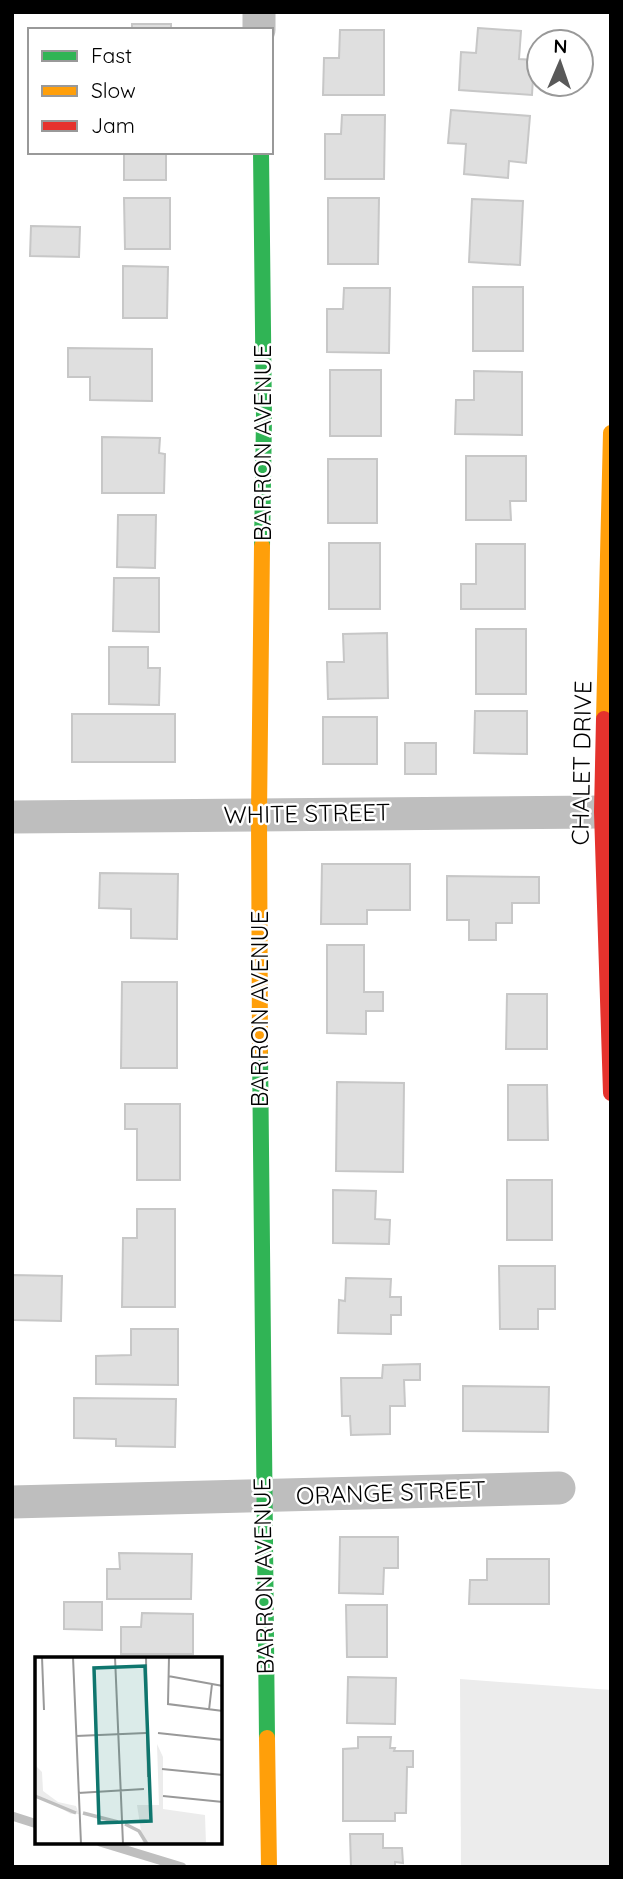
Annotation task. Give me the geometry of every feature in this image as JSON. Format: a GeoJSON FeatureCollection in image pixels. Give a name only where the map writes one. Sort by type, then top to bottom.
{"type":"FeatureCollection","features":[{"type":"Feature","properties":{"kind":"street","name":"BARRON AVENUE"},"geometry":{"type":"LineString","coordinates":[[261,154],[264,418],[259,814],[262,1497],[269,1867]]}},
{"type":"Feature","properties":{"kind":"street","name":"CHALET DRIVE"},"geometry":{"type":"LineString","coordinates":[[611,433],[602,812],[611,1093]]}},
{"type":"Feature","properties":{"kind":"street","name":"WHITE STREET"},"geometry":{"type":"LineString","coordinates":[[12,817],[602,812]]}},
{"type":"Feature","properties":{"kind":"street","name":"ORANGE STREET"},"geometry":{"type":"LineString","coordinates":[[12,1502],[559,1488]]}},
{"type":"Feature","properties":{"kind":"shaded area"},"geometry":{"type":"Polygon","coordinates":[[[460,1679],[611,1690],[611,1867],[461,1867],[460,1679]]]}},
{"type":"Feature","properties":{"kind":"building"},"geometry":{"type":"Polygon","coordinates":[[[132,24],[171,24],[171,28],[132,28],[132,24]]]}},
{"type":"Feature","properties":{"kind":"building"},"geometry":{"type":"Polygon","coordinates":[[[478,28],[521,31],[519,59],[525,59],[525,95],[459,90],[461,52],[476,53],[478,28]]]}},
{"type":"Feature","properties":{"kind":"building"},"geometry":{"type":"Polygon","coordinates":[[[340,30],[384,30],[384,95],[323,95],[324,58],[339,58],[340,30]]]}},
{"type":"Feature","properties":{"kind":"building"},"geometry":{"type":"Polygon","coordinates":[[[451,110],[530,116],[526,163],[509,161],[508,178],[464,174],[466,144],[448,143],[451,110]]]}},
{"type":"Feature","properties":{"kind":"building"},"geometry":{"type":"Polygon","coordinates":[[[342,115],[385,115],[384,179],[325,179],[325,134],[341,134],[342,115]]]}},
{"type":"Feature","properties":{"kind":"building"},"geometry":{"type":"Polygon","coordinates":[[[124,154],[166,154],[166,180],[124,180],[124,154]]]}},
{"type":"Feature","properties":{"kind":"building"},"geometry":{"type":"Polygon","coordinates":[[[124,198],[170,198],[170,249],[125,249],[124,198]]]}},
{"type":"Feature","properties":{"kind":"building"},"geometry":{"type":"Polygon","coordinates":[[[328,198],[379,198],[378,264],[328,264],[328,198]]]}},
{"type":"Feature","properties":{"kind":"building"},"geometry":{"type":"Polygon","coordinates":[[[472,199],[523,201],[520,265],[469,262],[472,199]]]}},
{"type":"Feature","properties":{"kind":"building"},"geometry":{"type":"Polygon","coordinates":[[[31,226],[80,227],[79,257],[30,256],[31,226]]]}},
{"type":"Feature","properties":{"kind":"building"},"geometry":{"type":"Polygon","coordinates":[[[123,266],[168,267],[167,318],[123,318],[123,266]]]}},
{"type":"Feature","properties":{"kind":"building"},"geometry":{"type":"Polygon","coordinates":[[[473,287],[523,287],[523,351],[473,351],[473,287]]]}},
{"type":"Feature","properties":{"kind":"building"},"geometry":{"type":"Polygon","coordinates":[[[344,288],[390,288],[389,353],[327,352],[327,309],[343,309],[344,288]]]}},
{"type":"Feature","properties":{"kind":"building"},"geometry":{"type":"Polygon","coordinates":[[[68,348],[152,349],[152,401],[90,400],[90,377],[68,377],[68,348]]]}},
{"type":"Feature","properties":{"kind":"building"},"geometry":{"type":"Polygon","coordinates":[[[330,370],[381,370],[381,436],[330,436],[330,370]]]}},
{"type":"Feature","properties":{"kind":"building"},"geometry":{"type":"Polygon","coordinates":[[[474,371],[522,372],[522,435],[455,434],[456,400],[474,400],[474,371]]]}},
{"type":"Feature","properties":{"kind":"building"},"geometry":{"type":"Polygon","coordinates":[[[102,437],[160,438],[159,453],[165,454],[164,493],[102,493],[102,437]]]}},
{"type":"Feature","properties":{"kind":"building"},"geometry":{"type":"Polygon","coordinates":[[[466,456],[526,456],[526,501],[510,501],[511,520],[466,520],[466,456]]]}},
{"type":"Feature","properties":{"kind":"building"},"geometry":{"type":"Polygon","coordinates":[[[328,459],[377,459],[377,523],[328,523],[328,459]]]}},
{"type":"Feature","properties":{"kind":"building"},"geometry":{"type":"Polygon","coordinates":[[[118,515],[156,515],[155,568],[117,567],[118,515]]]}},
{"type":"Feature","properties":{"kind":"building"},"geometry":{"type":"Polygon","coordinates":[[[329,543],[380,543],[380,609],[329,609],[329,543]]]}},
{"type":"Feature","properties":{"kind":"building"},"geometry":{"type":"Polygon","coordinates":[[[476,544],[525,544],[525,609],[461,609],[461,584],[476,584],[476,544]]]}},
{"type":"Feature","properties":{"kind":"building"},"geometry":{"type":"Polygon","coordinates":[[[114,578],[159,578],[159,632],[113,631],[114,578]]]}},
{"type":"Feature","properties":{"kind":"building"},"geometry":{"type":"Polygon","coordinates":[[[476,629],[526,629],[526,694],[476,694],[476,629]]]}},
{"type":"Feature","properties":{"kind":"building"},"geometry":{"type":"Polygon","coordinates":[[[387,633],[388,698],[328,699],[327,662],[344,662],[343,634],[387,633]]]}},
{"type":"Feature","properties":{"kind":"building"},"geometry":{"type":"Polygon","coordinates":[[[109,647],[148,647],[148,668],[160,668],[159,705],[109,704],[109,647]]]}},
{"type":"Feature","properties":{"kind":"building"},"geometry":{"type":"Polygon","coordinates":[[[475,711],[527,711],[527,754],[474,753],[475,711]]]}},
{"type":"Feature","properties":{"kind":"building"},"geometry":{"type":"Polygon","coordinates":[[[72,714],[175,714],[175,762],[72,762],[72,714]]]}},
{"type":"Feature","properties":{"kind":"building"},"geometry":{"type":"Polygon","coordinates":[[[323,717],[377,717],[377,764],[323,764],[323,717]]]}},
{"type":"Feature","properties":{"kind":"building"},"geometry":{"type":"Polygon","coordinates":[[[405,743],[436,743],[436,774],[405,774],[405,743]]]}},
{"type":"Feature","properties":{"kind":"building"},"geometry":{"type":"Polygon","coordinates":[[[322,864],[410,864],[410,910],[367,910],[367,924],[321,924],[322,864]]]}},
{"type":"Feature","properties":{"kind":"building"},"geometry":{"type":"Polygon","coordinates":[[[100,873],[178,874],[177,939],[131,938],[131,909],[99,908],[100,873]]]}},
{"type":"Feature","properties":{"kind":"building"},"geometry":{"type":"Polygon","coordinates":[[[447,876],[539,877],[539,903],[512,903],[512,923],[496,923],[496,940],[469,940],[469,920],[447,920],[447,876]]]}},
{"type":"Feature","properties":{"kind":"building"},"geometry":{"type":"Polygon","coordinates":[[[327,945],[364,945],[364,992],[383,992],[383,1011],[366,1011],[366,1034],[327,1033],[327,945]]]}},
{"type":"Feature","properties":{"kind":"building"},"geometry":{"type":"Polygon","coordinates":[[[122,982],[177,982],[177,1068],[121,1068],[122,982]]]}},
{"type":"Feature","properties":{"kind":"building"},"geometry":{"type":"Polygon","coordinates":[[[507,994],[547,994],[547,1049],[506,1049],[507,994]]]}},
{"type":"Feature","properties":{"kind":"building"},"geometry":{"type":"Polygon","coordinates":[[[337,1082],[404,1083],[403,1172],[336,1171],[337,1082]]]}},
{"type":"Feature","properties":{"kind":"building"},"geometry":{"type":"Polygon","coordinates":[[[508,1085],[547,1085],[548,1140],[508,1140],[508,1085]]]}},
{"type":"Feature","properties":{"kind":"building"},"geometry":{"type":"Polygon","coordinates":[[[125,1104],[180,1104],[180,1180],[137,1180],[137,1129],[125,1129],[125,1104]]]}},
{"type":"Feature","properties":{"kind":"building"},"geometry":{"type":"Polygon","coordinates":[[[507,1180],[552,1180],[552,1240],[507,1240],[507,1180]]]}},
{"type":"Feature","properties":{"kind":"building"},"geometry":{"type":"Polygon","coordinates":[[[333,1190],[376,1191],[375,1219],[390,1220],[389,1244],[333,1243],[333,1190]]]}},
{"type":"Feature","properties":{"kind":"building"},"geometry":{"type":"Polygon","coordinates":[[[137,1209],[175,1209],[175,1307],[122,1307],[123,1238],[137,1238],[137,1209]]]}},
{"type":"Feature","properties":{"kind":"building"},"geometry":{"type":"Polygon","coordinates":[[[499,1266],[555,1266],[555,1309],[538,1309],[538,1329],[500,1329],[499,1266]]]}},
{"type":"Feature","properties":{"kind":"building"},"geometry":{"type":"Polygon","coordinates":[[[13,1275],[62,1276],[61,1321],[13,1320],[13,1275]]]}},
{"type":"Feature","properties":{"kind":"building"},"geometry":{"type":"Polygon","coordinates":[[[346,1278],[391,1279],[390,1297],[401,1297],[401,1315],[391,1315],[391,1334],[338,1333],[339,1300],[345,1301],[346,1278]]]}},
{"type":"Feature","properties":{"kind":"building"},"geometry":{"type":"Polygon","coordinates":[[[131,1329],[178,1329],[178,1385],[96,1384],[96,1356],[131,1355],[131,1329]]]}},
{"type":"Feature","properties":{"kind":"building"},"geometry":{"type":"Polygon","coordinates":[[[420,1364],[420,1380],[404,1380],[405,1406],[390,1406],[390,1434],[351,1435],[350,1416],[342,1416],[341,1378],[382,1378],[383,1365],[420,1364]]]}},
{"type":"Feature","properties":{"kind":"building"},"geometry":{"type":"Polygon","coordinates":[[[463,1386],[549,1387],[548,1432],[463,1431],[463,1386]]]}},
{"type":"Feature","properties":{"kind":"building"},"geometry":{"type":"Polygon","coordinates":[[[74,1398],[176,1399],[175,1447],[116,1446],[116,1439],[74,1438],[74,1398]]]}},
{"type":"Feature","properties":{"kind":"building"},"geometry":{"type":"Polygon","coordinates":[[[340,1537],[398,1537],[398,1568],[384,1568],[383,1594],[339,1593],[340,1537]]]}},
{"type":"Feature","properties":{"kind":"building"},"geometry":{"type":"Polygon","coordinates":[[[119,1553],[192,1554],[191,1599],[107,1599],[107,1569],[120,1569],[119,1553]]]}},
{"type":"Feature","properties":{"kind":"building"},"geometry":{"type":"Polygon","coordinates":[[[487,1559],[549,1559],[549,1604],[469,1604],[470,1580],[487,1580],[487,1559]]]}},
{"type":"Feature","properties":{"kind":"building"},"geometry":{"type":"Polygon","coordinates":[[[64,1602],[102,1602],[102,1630],[64,1629],[64,1602]]]}},
{"type":"Feature","properties":{"kind":"building"},"geometry":{"type":"Polygon","coordinates":[[[346,1605],[387,1605],[387,1657],[347,1657],[346,1605]]]}},
{"type":"Feature","properties":{"kind":"building"},"geometry":{"type":"Polygon","coordinates":[[[142,1613],[193,1614],[193,1654],[121,1654],[121,1627],[141,1627],[142,1613]]]}},
{"type":"Feature","properties":{"kind":"building"},"geometry":{"type":"Polygon","coordinates":[[[348,1677],[396,1678],[395,1724],[347,1723],[348,1677]]]}},
{"type":"Feature","properties":{"kind":"building"},"geometry":{"type":"Polygon","coordinates":[[[358,1737],[391,1737],[390,1748],[395,1748],[394,1751],[413,1751],[413,1767],[407,1767],[406,1813],[395,1813],[395,1821],[343,1821],[343,1749],[358,1748],[358,1737]]]}},
{"type":"Feature","properties":{"kind":"building"},"geometry":{"type":"Polygon","coordinates":[[[350,1834],[383,1834],[383,1848],[402,1848],[403,1863],[395,1862],[395,1867],[351,1867],[350,1834]]]}},
{"type":"Feature","properties":{"kind":"waterway"},"geometry":{"type":"LineString","coordinates":[[12,1816],[35,1823]]}},
{"type":"Feature","properties":{"kind":"waterway"},"geometry":{"type":"LineString","coordinates":[[107,1844],[182,1867]]}},
{"type":"Feature","properties":{"kind":"traffic: fast"},"geometry":{"type":"LineString","coordinates":[[261,154],[264,418],[262,546]]}},
{"type":"Feature","properties":{"kind":"traffic: fast"},"geometry":{"type":"LineString","coordinates":[[260,1051],[267,1738]]}},
{"type":"Feature","properties":{"kind":"traffic: slow"},"geometry":{"type":"LineString","coordinates":[[604,719],[611,433]]}},
{"type":"Feature","properties":{"kind":"traffic: slow"},"geometry":{"type":"LineString","coordinates":[[260,1051],[262,546]]}},
{"type":"Feature","properties":{"kind":"traffic: slow"},"geometry":{"type":"LineString","coordinates":[[267,1738],[269,1867]]}},
{"type":"Feature","properties":{"kind":"traffic: jam"},"geometry":{"type":"LineString","coordinates":[[604,719],[602,812],[611,1093]]}}]}
